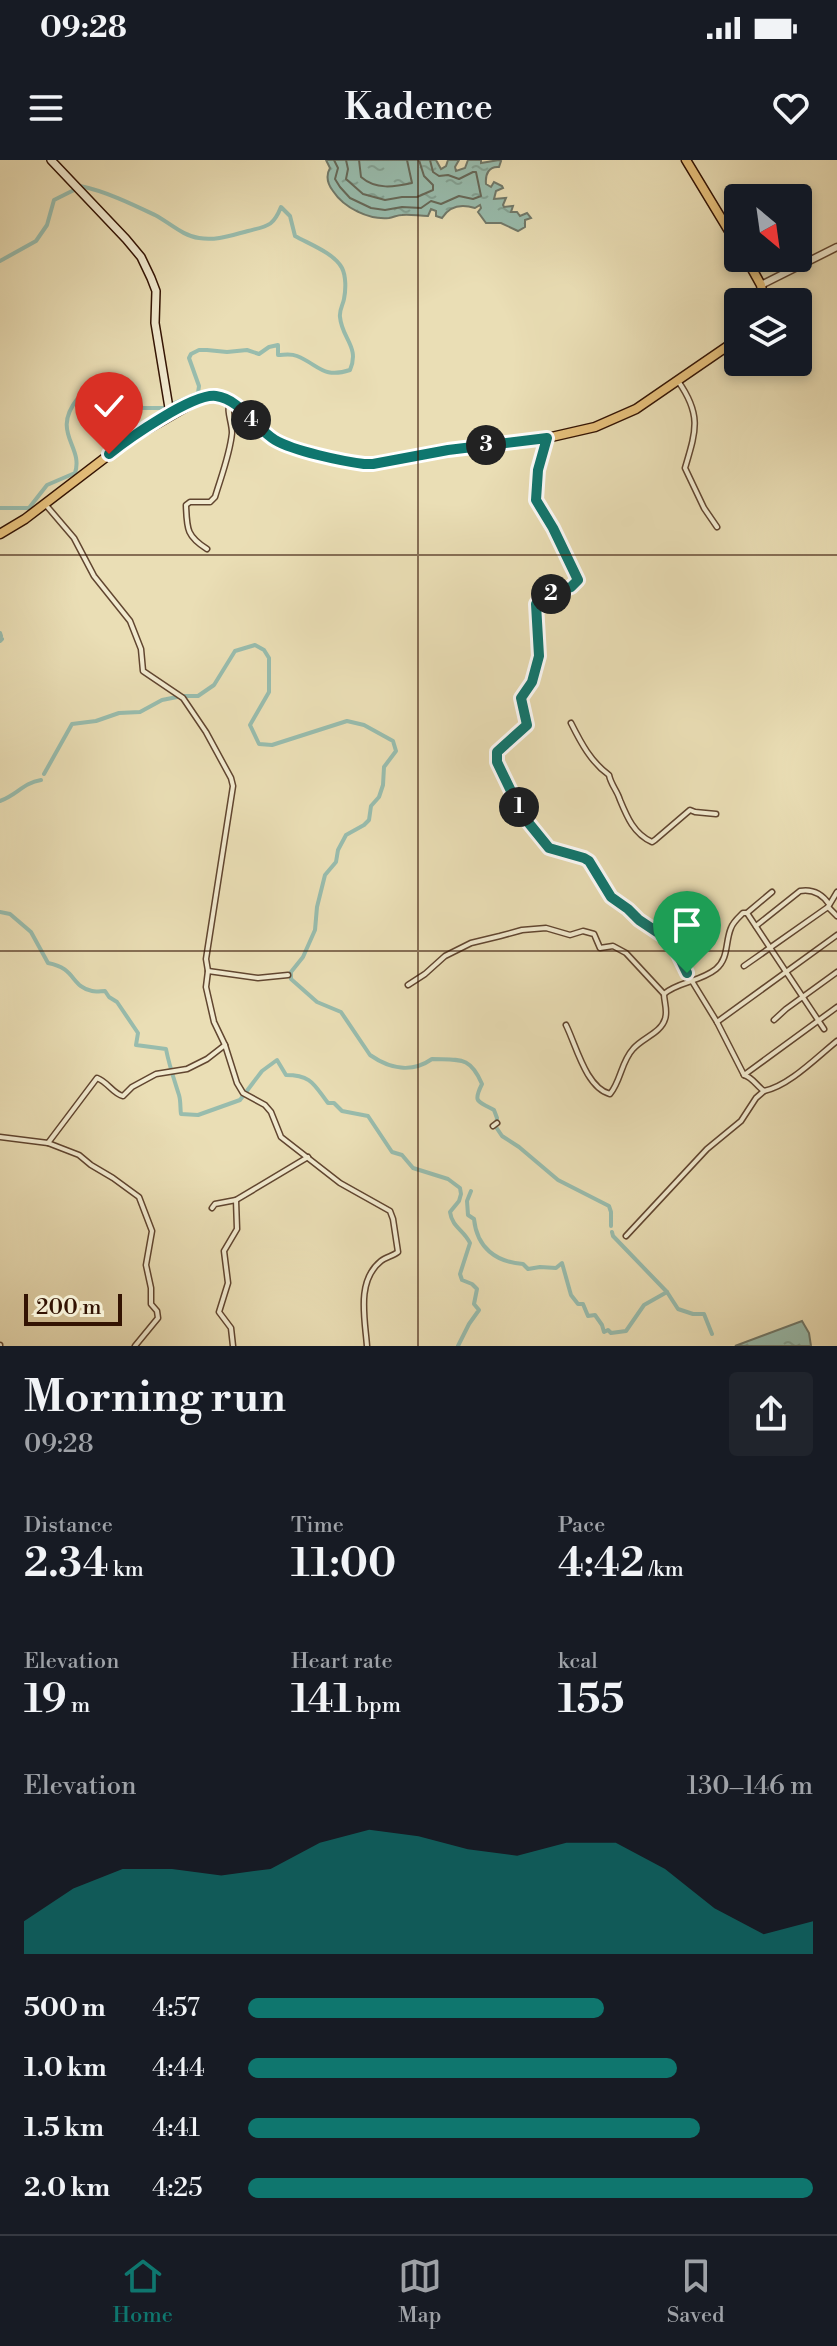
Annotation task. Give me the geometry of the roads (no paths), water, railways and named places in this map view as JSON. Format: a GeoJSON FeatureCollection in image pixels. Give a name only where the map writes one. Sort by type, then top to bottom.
{"type":"FeatureCollection","features":[{"type":"Feature","properties":{"kind":"main road"},"geometry":{"type":"LineString","coordinates":[[51,160],[126,239],[146,267],[156,291],[155,323],[166,405],[170,414]]}},
{"type":"Feature","properties":{"kind":"main road"},"geometry":{"type":"LineString","coordinates":[[686,160],[724,223]]}},
{"type":"Feature","properties":{"kind":"main road"},"geometry":{"type":"LineString","coordinates":[[754,272],[762,288]]}},
{"type":"Feature","properties":{"kind":"main road"},"geometry":{"type":"LineString","coordinates":[[0,534],[20,523],[119,446],[203,397],[217,396],[230,401],[280,443],[373,464],[580,432],[615,420],[645,404],[724,348]]}},
{"type":"Feature","properties":{"kind":"street"},"geometry":{"type":"LineString","coordinates":[[761,285],[837,247]]}},
{"type":"Feature","properties":{"kind":"street"},"geometry":{"type":"LineString","coordinates":[[678,381],[692,404],[696,425],[685,468],[717,527]]}},
{"type":"Feature","properties":{"kind":"street"},"geometry":{"type":"LineString","coordinates":[[207,549],[188,531],[186,505],[211,501],[215,497],[230,444],[232,428],[227,410],[230,401]]}},
{"type":"Feature","properties":{"kind":"street"},"geometry":{"type":"LineString","coordinates":[[547,438],[538,470],[536,500],[578,580],[575,585],[539,599],[536,604],[539,656],[532,682],[521,698],[527,725],[503,744],[497,752],[497,762],[523,816],[541,842],[553,851],[589,861],[611,897],[672,942],[744,1075],[764,1091]]}},
{"type":"Feature","properties":{"kind":"street"},"geometry":{"type":"LineString","coordinates":[[45,503],[74,538],[94,576],[130,621],[141,649],[143,671],[181,696],[206,732],[231,778],[233,786],[206,959],[209,1003],[237,1083],[246,1094],[271,1112],[281,1137],[348,1189],[390,1211],[398,1252],[382,1261],[368,1279],[363,1301],[367,1346]]}},
{"type":"Feature","properties":{"kind":"street"},"geometry":{"type":"LineString","coordinates":[[571,723],[584,748],[609,775],[622,808],[644,839],[652,842],[690,810],[716,814]]}},
{"type":"Feature","properties":{"kind":"street"},"geometry":{"type":"LineString","coordinates":[[756,926],[800,891],[808,889],[824,897],[837,916]]}},
{"type":"Feature","properties":{"kind":"street"},"geometry":{"type":"LineString","coordinates":[[664,994],[669,989],[700,980],[718,967],[726,954],[731,926],[772,892]]}},
{"type":"Feature","properties":{"kind":"street"},"geometry":{"type":"LineString","coordinates":[[744,966],[829,906],[837,892]]}},
{"type":"Feature","properties":{"kind":"street"},"geometry":{"type":"LineString","coordinates":[[747,913],[824,1029]]}},
{"type":"Feature","properties":{"kind":"street"},"geometry":{"type":"LineString","coordinates":[[408,985],[445,956],[471,943],[522,930],[546,928],[570,935],[583,931],[594,934],[600,948],[613,946],[626,953],[664,994],[665,1022],[627,1055],[610,1094],[603,1092],[579,1059],[566,1025]]}},
{"type":"Feature","properties":{"kind":"street"},"geometry":{"type":"LineString","coordinates":[[717,1022],[837,935]]}},
{"type":"Feature","properties":{"kind":"street"},"geometry":{"type":"LineString","coordinates":[[208,971],[258,978],[288,975]]}},
{"type":"Feature","properties":{"kind":"street"},"geometry":{"type":"LineString","coordinates":[[774,1020],[837,972]]}},
{"type":"Feature","properties":{"kind":"street"},"geometry":{"type":"LineString","coordinates":[[744,1075],[837,1007]]}},
{"type":"Feature","properties":{"kind":"street"},"geometry":{"type":"LineString","coordinates":[[626,1236],[707,1149],[741,1121],[756,1098],[789,1079],[837,1041]]}},
{"type":"Feature","properties":{"kind":"street"},"geometry":{"type":"LineString","coordinates":[[48,1143],[97,1078],[119,1097],[156,1074],[187,1069],[225,1045]]}},
{"type":"Feature","properties":{"kind":"street"},"geometry":{"type":"LineString","coordinates":[[0,1137],[48,1143],[79,1155],[139,1197],[152,1231],[146,1265],[151,1304],[158,1318],[135,1346]]}},
{"type":"Feature","properties":{"kind":"street"},"geometry":{"type":"LineString","coordinates":[[212,1208],[215,1204],[236,1200],[308,1157]]}},
{"type":"Feature","properties":{"kind":"street"},"geometry":{"type":"LineString","coordinates":[[233,1346],[231,1328],[219,1312],[228,1283],[224,1251],[237,1229],[236,1200]]}},
{"type":"Feature","properties":{"kind":"water"},"geometry":{"type":"Polygon","coordinates":[[[326,160],[436,160],[441,169],[448,160],[459,160],[456,171],[465,168],[468,160],[481,160],[481,163],[499,160],[499,167],[490,169],[486,177],[486,184],[491,187],[494,182],[503,188],[496,191],[494,199],[506,198],[504,207],[513,206],[511,212],[517,212],[520,216],[527,213],[531,218],[525,220],[525,227],[518,231],[501,223],[486,223],[478,212],[480,205],[475,208],[457,207],[442,218],[431,209],[428,216],[381,218],[365,215],[350,208],[333,191],[328,182],[330,168],[326,160]]]}},
{"type":"Feature","properties":{"kind":"water"},"geometry":{"type":"Polygon","coordinates":[[[802,1321],[809,1333],[811,1346],[735,1346],[802,1321]]]}},
{"type":"Feature","properties":{"kind":"waterway"},"geometry":{"type":"LineString","coordinates":[[80,186],[118,198],[155,215],[187,235],[205,239],[265,226],[272,222],[281,207],[290,216],[295,236],[327,253],[342,268],[345,287],[340,317],[352,349],[350,370],[327,372],[294,355],[278,355],[278,345],[259,354],[247,350],[199,350],[189,358],[199,386],[198,393],[170,405]]}},
{"type":"Feature","properties":{"kind":"waterway"},"geometry":{"type":"LineString","coordinates":[[0,261],[36,241],[47,225],[54,200],[76,189]]}},
{"type":"Feature","properties":{"kind":"waterway"},"geometry":{"type":"LineString","coordinates":[[0,508],[29,508],[47,485],[75,473],[77,463],[67,421],[78,398],[108,399],[133,408],[165,408]]}},
{"type":"Feature","properties":{"kind":"waterway"},"geometry":{"type":"LineString","coordinates":[[44,774],[72,724],[96,721],[119,713],[140,712],[162,700],[198,696],[214,685],[235,651],[255,645],[264,650],[269,658],[269,692],[250,725],[259,744],[272,745],[347,721],[364,725],[393,741],[396,751],[384,767],[383,785],[379,797],[371,806],[369,820],[346,835],[336,862],[325,875],[315,930],[303,957],[291,972],[291,979],[317,1002],[341,1012],[370,1055],[385,1064],[409,1068],[432,1059],[457,1060],[468,1064],[482,1084],[477,1099],[494,1110],[496,1127],[502,1136],[558,1180],[609,1206],[611,1226]]}},
{"type":"Feature","properties":{"kind":"waterway"},"geometry":{"type":"LineString","coordinates":[[0,801],[41,780]]}},
{"type":"Feature","properties":{"kind":"waterway"},"geometry":{"type":"LineString","coordinates":[[0,912],[10,914],[31,932],[48,963],[64,969],[85,989],[105,991],[117,1002],[138,1033],[136,1045],[166,1049],[180,1098],[181,1114],[198,1115],[240,1100],[262,1071],[277,1060],[286,1075],[307,1079],[328,1103],[334,1103],[342,1111],[368,1116],[392,1152],[402,1155],[413,1168],[448,1179],[460,1188],[459,1201],[450,1212],[470,1243],[460,1274],[462,1280],[477,1289],[474,1304],[479,1310],[458,1346]]}},
{"type":"Feature","properties":{"kind":"waterway"},"geometry":{"type":"LineString","coordinates":[[471,1191],[467,1201],[468,1215],[474,1219],[479,1238],[490,1252],[504,1260],[523,1264],[528,1269],[556,1268],[562,1263],[571,1295],[578,1304],[583,1304],[588,1316],[595,1315],[604,1332],[626,1331],[644,1305],[667,1292]]}},
{"type":"Feature","properties":{"kind":"waterway"},"geometry":{"type":"LineString","coordinates":[[612,1232],[667,1292],[678,1309],[704,1314],[712,1334]]}}]}
